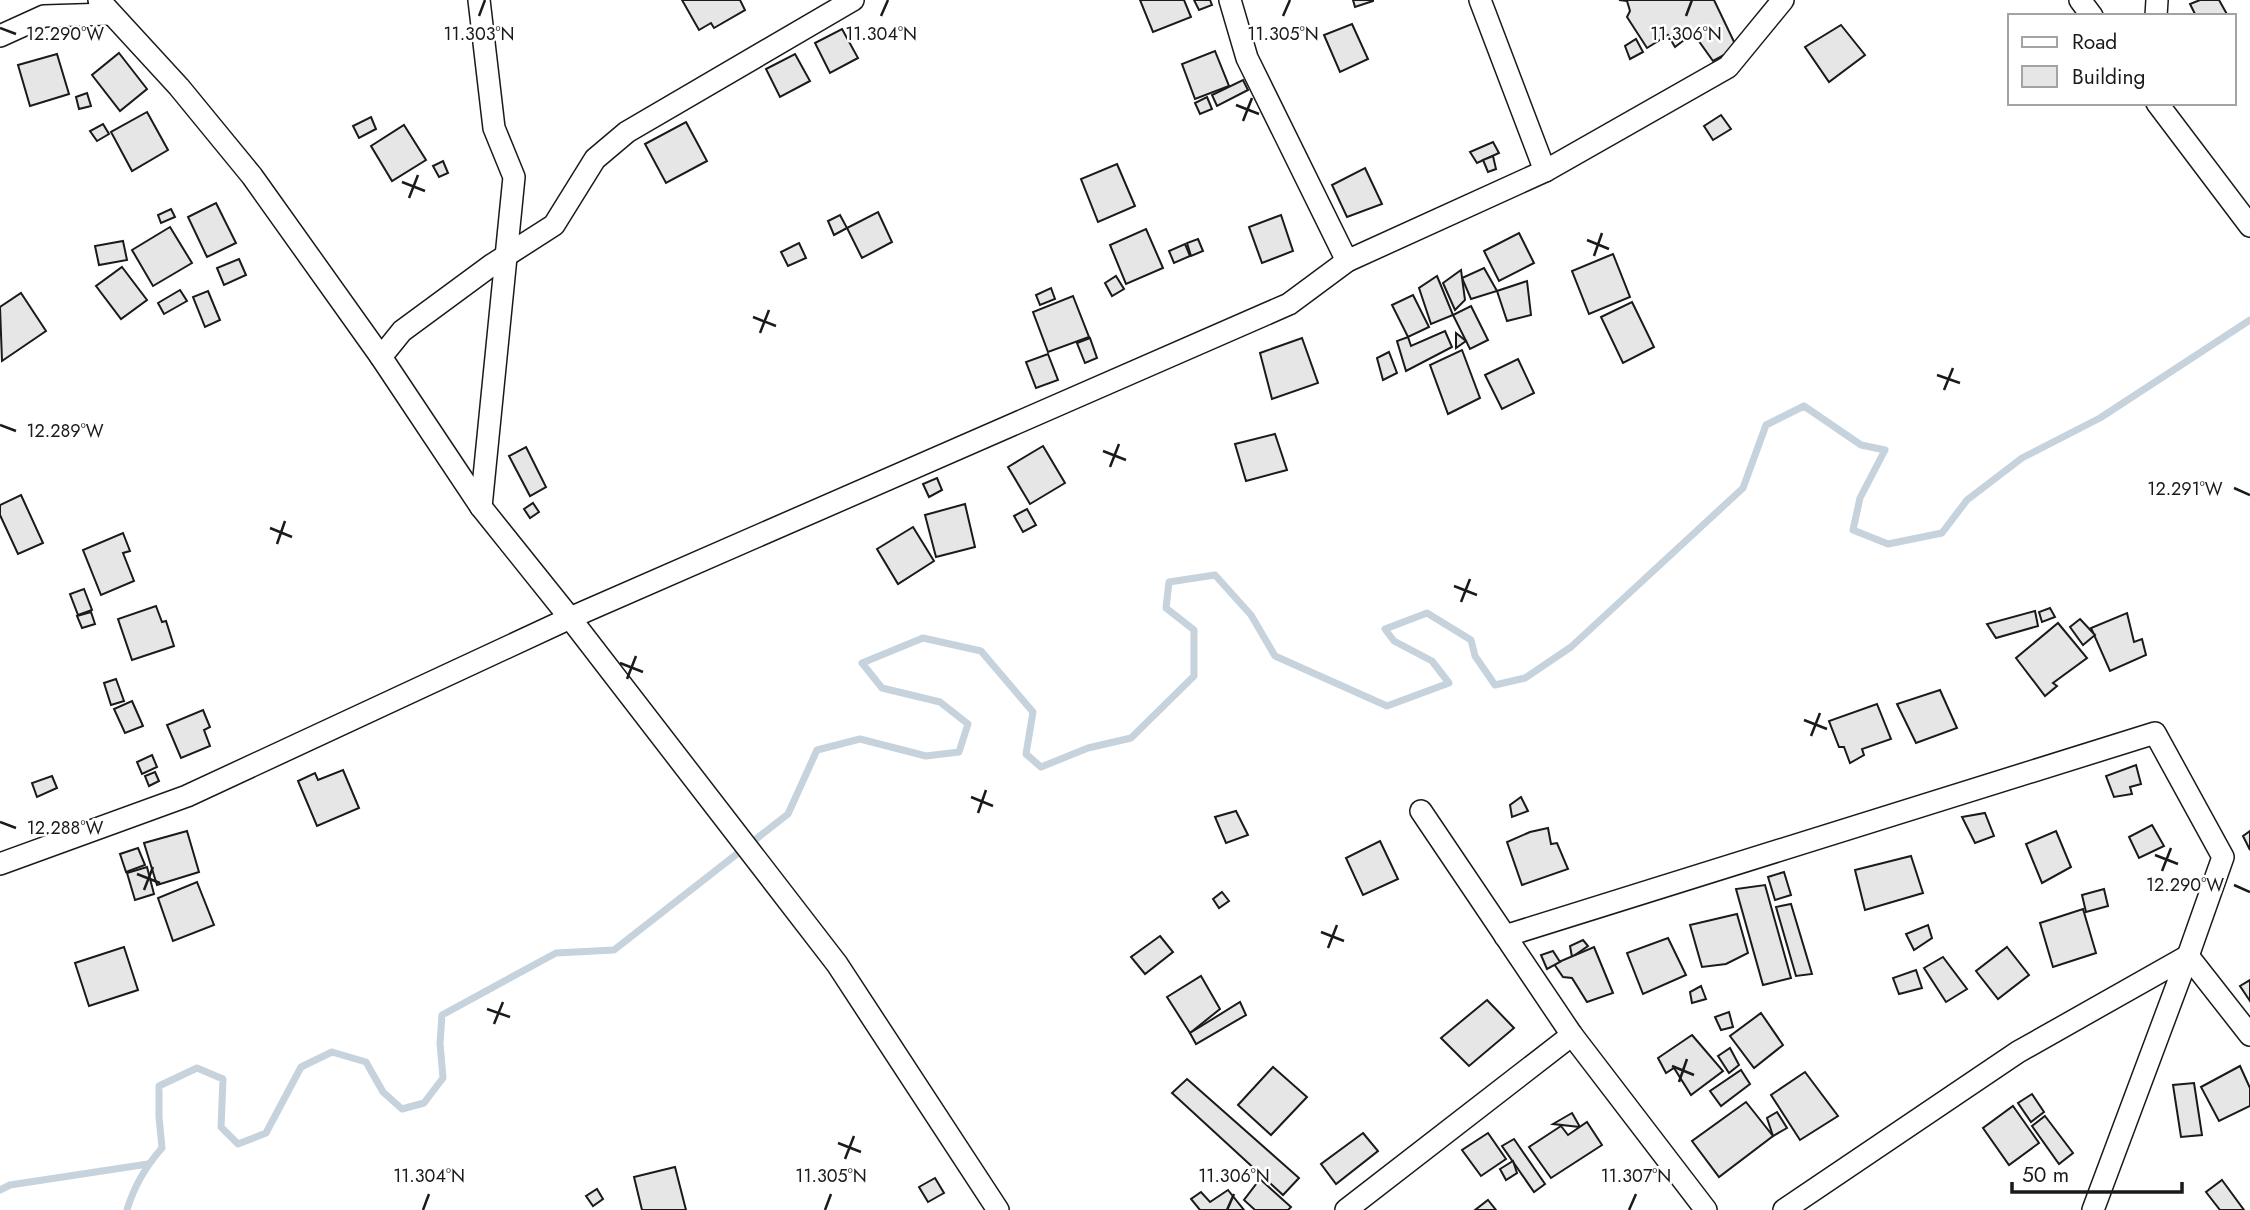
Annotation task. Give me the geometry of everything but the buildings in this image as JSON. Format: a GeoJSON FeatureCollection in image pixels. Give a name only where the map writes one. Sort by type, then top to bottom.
{"type":"FeatureCollection","features":[{"type":"Feature","properties":{"kind":"street"},"geometry":{"type":"LineString","coordinates":[[479,0],[494,128],[514,177],[481,506]]}},
{"type":"Feature","properties":{"kind":"street"},"geometry":{"type":"LineString","coordinates":[[381,357],[402,331],[554,225],[595,159],[627,132],[853,0]]}},
{"type":"Feature","properties":{"kind":"street"},"geometry":{"type":"LineString","coordinates":[[1230,0],[1247,58],[1347,261]]}},
{"type":"Feature","properties":{"kind":"street"},"geometry":{"type":"LineString","coordinates":[[1480,0],[1545,170]]}},
{"type":"Feature","properties":{"kind":"street"},"geometry":{"type":"LineString","coordinates":[[0,864],[187,796],[570,618],[1289,304],[1347,261],[1545,170],[1728,67],[1780,1]]}},
{"type":"Feature","properties":{"kind":"street"},"geometry":{"type":"LineString","coordinates":[[0,36],[44,16],[104,7],[179,87],[252,176],[381,357],[481,506],[837,964],[999,1210]]}},
{"type":"Feature","properties":{"kind":"street"},"geometry":{"type":"LineString","coordinates":[[2159,105],[2250,226]]}},
{"type":"Feature","properties":{"kind":"street"},"geometry":{"type":"LineString","coordinates":[[1506,936],[2155,733],[2223,857],[2093,1210]]}},
{"type":"Feature","properties":{"kind":"street"},"geometry":{"type":"LineString","coordinates":[[1421,811],[1572,1035],[1706,1210]]}},
{"type":"Feature","properties":{"kind":"street"},"geometry":{"type":"LineString","coordinates":[[2188,956],[2250,1035]]}},
{"type":"Feature","properties":{"kind":"street"},"geometry":{"type":"LineString","coordinates":[[1784,1210],[2018,1052],[2188,956]]}},
{"type":"Feature","properties":{"kind":"street"},"geometry":{"type":"LineString","coordinates":[[1346,1210],[1572,1035]]}},
{"type":"Feature","properties":{"kind":"waterway"},"geometry":{"type":"LineString","coordinates":[[127,1210],[141,1177],[162,1148],[159,1086],[197,1068],[223,1079],[221,1127],[238,1144],[266,1133],[301,1067],[332,1052],[366,1062],[383,1092],[402,1109],[424,1103],[443,1078],[440,1043],[442,1015],[556,953],[614,950],[788,814],[817,750],[860,739],[926,756],[959,752],[968,724],[940,702],[882,688],[862,663],[923,638],[981,651],[1033,712],[1026,754],[1041,767],[1088,748],[1131,738],[1194,676],[1194,630],[1166,608],[1169,582],[1215,575],[1251,615],[1275,656],[1387,706],[1449,683],[1432,661],[1394,641],[1385,629],[1427,613],[1471,640],[1475,656],[1495,685],[1525,678],[1571,647],[1743,488],[1766,425],[1804,406],[1861,445],[1885,450],[1860,498],[1853,530],[1888,544],[1942,533],[1967,500],[2022,458],[2100,418],[2250,320]]}},
{"type":"Feature","properties":{"kind":"waterway"},"geometry":{"type":"LineString","coordinates":[[0,1190],[10,1185],[148,1164]]}}]}
